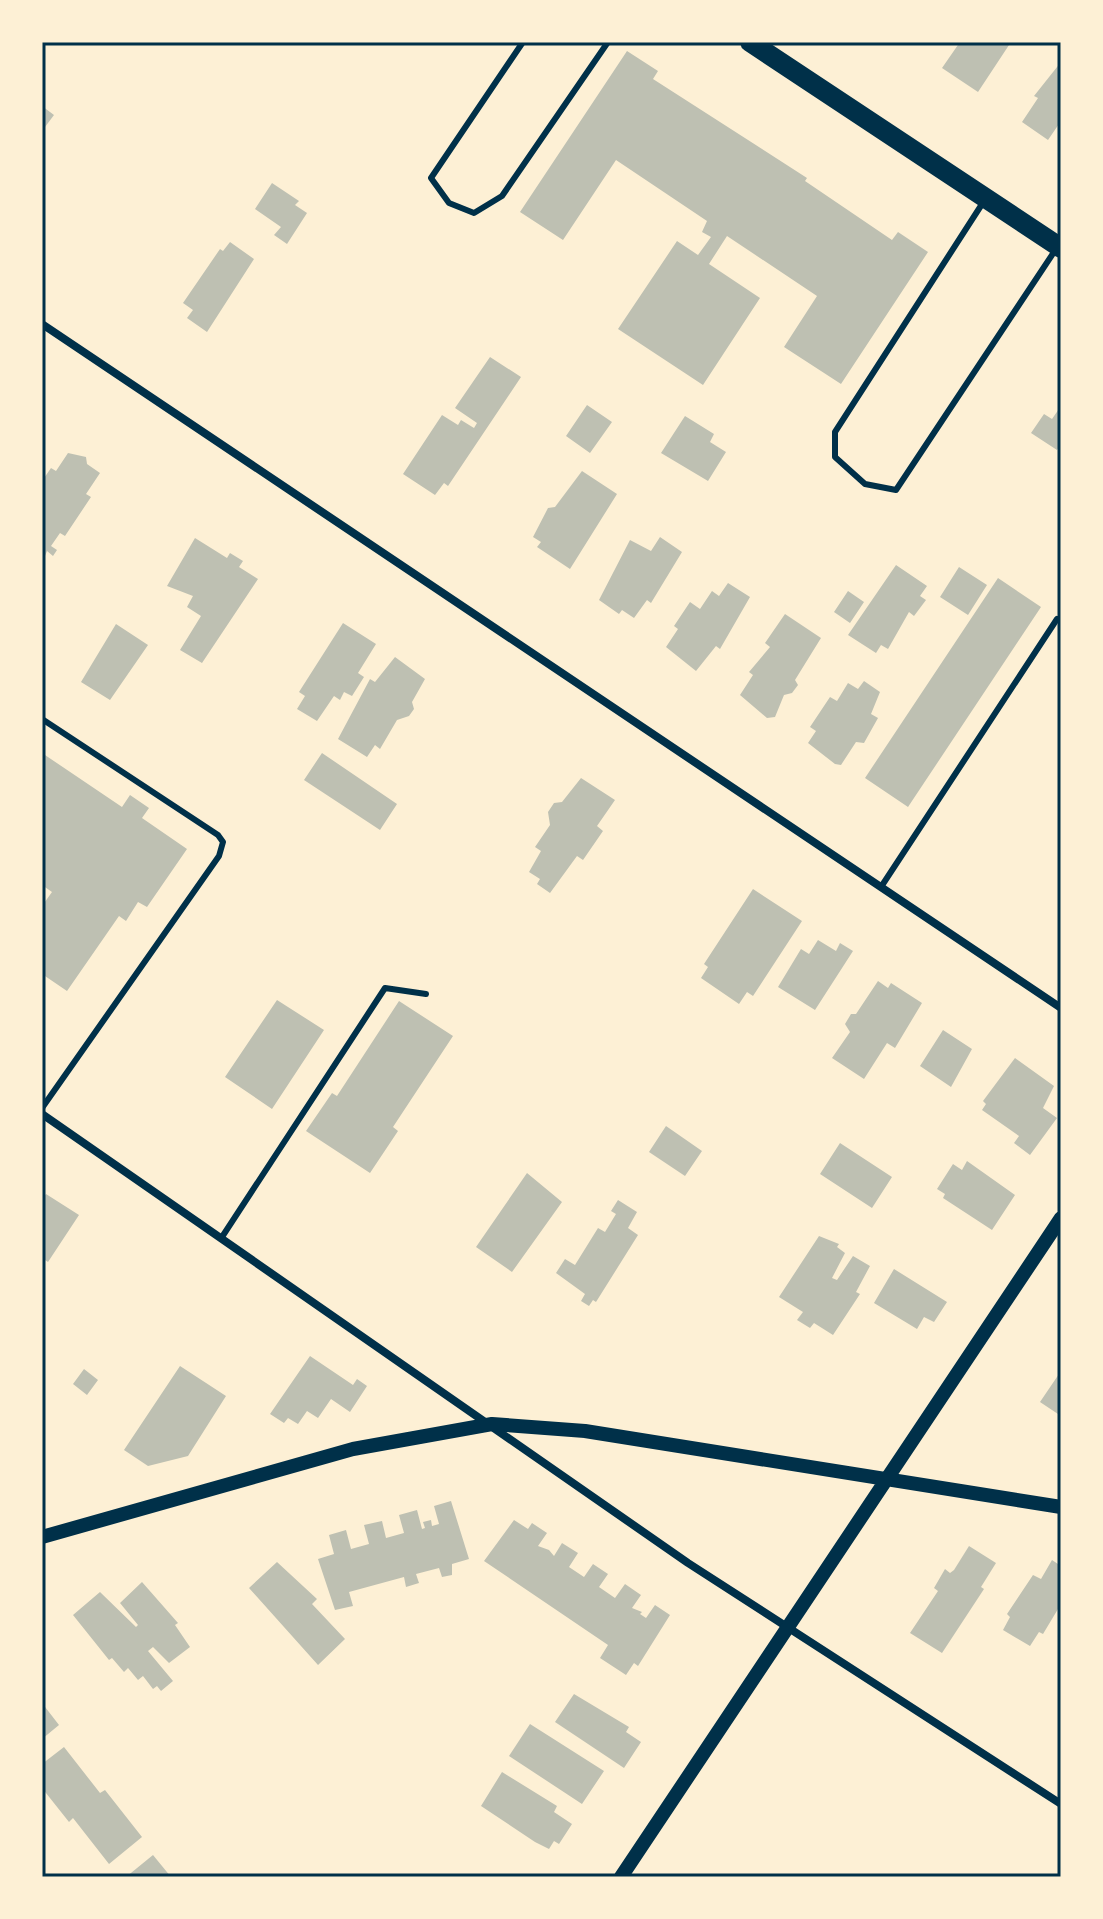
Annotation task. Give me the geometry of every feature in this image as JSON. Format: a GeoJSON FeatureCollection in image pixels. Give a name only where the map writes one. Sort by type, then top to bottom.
{"type":"FeatureCollection","features":[{"type":"Feature","properties":{"kind":"main road"},"geometry":{"type":"LineString","coordinates":[[750,42],[1060,247]]}},
{"type":"Feature","properties":{"kind":"street"},"geometry":{"type":"LineString","coordinates":[[42,324],[1061,1008]]}},
{"type":"Feature","properties":{"kind":"street"},"geometry":{"type":"LineString","coordinates":[[42,1111],[688,1563],[1061,1804]]}},
{"type":"Feature","properties":{"kind":"street"},"geometry":{"type":"LineString","coordinates":[[621,1877],[1061,1218]]}},
{"type":"Feature","properties":{"kind":"street"},"geometry":{"type":"LineString","coordinates":[[42,1537],[353,1449],[492,1424],[585,1431],[889,1477],[1061,1507]]}},
{"type":"Feature","properties":{"kind":"lane"},"geometry":{"type":"LineString","coordinates":[[523,42],[431,178],[449,203],[474,213],[502,196],[608,42]]}},
{"type":"Feature","properties":{"kind":"lane"},"geometry":{"type":"LineString","coordinates":[[986,198],[835,432],[835,457],[865,484],[896,490],[1060,247]]}},
{"type":"Feature","properties":{"kind":"lane"},"geometry":{"type":"LineString","coordinates":[[881,887],[1057,619]]}},
{"type":"Feature","properties":{"kind":"lane"},"geometry":{"type":"LineString","coordinates":[[42,719],[218,835],[223,842],[219,856],[42,1111]]}},
{"type":"Feature","properties":{"kind":"lane"},"geometry":{"type":"LineString","coordinates":[[222,1237],[385,988],[426,994]]}},
{"type":"Feature","properties":{"kind":"building"},"geometry":{"type":"Polygon","coordinates":[[[960,42],[1011,42],[978,92],[942,68],[960,42]]]}},
{"type":"Feature","properties":{"kind":"building"},"geometry":{"type":"Polygon","coordinates":[[[627,51],[658,71],[653,79],[807,178],[805,181],[892,240],[898,232],[928,252],[841,384],[784,347],[817,296],[727,236],[709,264],[760,298],[703,385],[618,329],[677,241],[698,255],[711,237],[702,232],[707,221],[616,160],[563,240],[520,212],[627,51]]]}},
{"type":"Feature","properties":{"kind":"building"},"geometry":{"type":"Polygon","coordinates":[[[1061,62],[1061,121],[1048,140],[1022,122],[1038,98],[1034,96],[1061,62]]]}},
{"type":"Feature","properties":{"kind":"building"},"geometry":{"type":"Polygon","coordinates":[[[42,106],[54,115],[42,131],[42,106]]]}},
{"type":"Feature","properties":{"kind":"building"},"geometry":{"type":"Polygon","coordinates":[[[272,183],[299,201],[295,205],[307,213],[287,244],[274,235],[281,227],[255,209],[272,183]]]}},
{"type":"Feature","properties":{"kind":"building"},"geometry":{"type":"Polygon","coordinates":[[[230,242],[254,259],[207,332],[187,318],[193,310],[183,303],[220,249],[223,251],[230,242]]]}},
{"type":"Feature","properties":{"kind":"building"},"geometry":{"type":"Polygon","coordinates":[[[490,357],[521,377],[448,486],[444,483],[435,495],[403,474],[442,415],[458,425],[461,420],[474,428],[477,423],[455,408],[490,357]]]}},
{"type":"Feature","properties":{"kind":"building"},"geometry":{"type":"Polygon","coordinates":[[[587,405],[612,422],[590,453],[566,436],[587,405]]]}},
{"type":"Feature","properties":{"kind":"building"},"geometry":{"type":"Polygon","coordinates":[[[1061,406],[1061,444],[1057,450],[1031,433],[1044,414],[1052,419],[1061,406]]]}},
{"type":"Feature","properties":{"kind":"building"},"geometry":{"type":"Polygon","coordinates":[[[685,416],[714,434],[710,442],[726,452],[708,481],[661,453],[685,416]]]}},
{"type":"Feature","properties":{"kind":"building"},"geometry":{"type":"Polygon","coordinates":[[[68,453],[86,457],[87,464],[100,473],[86,494],[91,497],[65,536],[60,533],[51,546],[57,550],[53,556],[47,551],[45,556],[42,481],[51,468],[56,471],[68,453]]]}},
{"type":"Feature","properties":{"kind":"building"},"geometry":{"type":"Polygon","coordinates":[[[582,471],[617,494],[570,569],[537,547],[541,542],[533,537],[548,508],[555,507],[582,471]]]}},
{"type":"Feature","properties":{"kind":"building"},"geometry":{"type":"Polygon","coordinates":[[[660,537],[682,552],[651,603],[647,600],[634,618],[622,610],[619,614],[599,600],[630,540],[651,551],[660,537]]]}},
{"type":"Feature","properties":{"kind":"building"},"geometry":{"type":"Polygon","coordinates":[[[195,538],[227,558],[230,553],[243,561],[239,567],[258,579],[202,663],[180,650],[201,616],[187,607],[193,596],[167,586],[195,538]]]}},
{"type":"Feature","properties":{"kind":"building"},"geometry":{"type":"Polygon","coordinates":[[[896,565],[927,586],[920,596],[926,600],[914,616],[909,612],[888,649],[881,645],[876,653],[848,635],[896,565]]]}},
{"type":"Feature","properties":{"kind":"building"},"geometry":{"type":"Polygon","coordinates":[[[959,567],[987,585],[968,615],[940,597],[959,567]]]}},
{"type":"Feature","properties":{"kind":"building"},"geometry":{"type":"Polygon","coordinates":[[[998,578],[1041,607],[908,807],[865,778],[998,578]]]}},
{"type":"Feature","properties":{"kind":"building"},"geometry":{"type":"Polygon","coordinates":[[[728,583],[750,597],[720,649],[716,646],[696,671],[666,647],[678,629],[674,626],[690,602],[700,609],[712,591],[719,596],[728,583]]]}},
{"type":"Feature","properties":{"kind":"building"},"geometry":{"type":"Polygon","coordinates":[[[848,591],[864,602],[850,623],[834,612],[848,591]]]}},
{"type":"Feature","properties":{"kind":"building"},"geometry":{"type":"Polygon","coordinates":[[[785,614],[821,638],[795,680],[798,685],[792,693],[784,695],[775,717],[767,718],[740,695],[753,675],[749,672],[770,647],[765,643],[785,614]]]}},
{"type":"Feature","properties":{"kind":"building"},"geometry":{"type":"Polygon","coordinates":[[[343,623],[376,644],[358,673],[364,677],[352,696],[344,692],[340,700],[334,696],[317,721],[297,709],[305,696],[299,692],[343,623]]]}},
{"type":"Feature","properties":{"kind":"building"},"geometry":{"type":"Polygon","coordinates":[[[116,624],[148,645],[110,700],[81,682],[116,624]]]}},
{"type":"Feature","properties":{"kind":"building"},"geometry":{"type":"Polygon","coordinates":[[[395,657],[425,679],[412,702],[414,709],[409,716],[397,720],[380,749],[375,745],[367,757],[338,739],[370,679],[375,682],[395,657]]]}},
{"type":"Feature","properties":{"kind":"building"},"geometry":{"type":"Polygon","coordinates":[[[864,681],[880,692],[871,714],[878,718],[864,743],[856,742],[841,765],[835,764],[808,743],[816,731],[810,727],[830,697],[837,701],[848,683],[858,689],[864,681]]]}},
{"type":"Feature","properties":{"kind":"building"},"geometry":{"type":"Polygon","coordinates":[[[42,753],[122,807],[130,795],[149,808],[142,818],[187,849],[147,907],[138,902],[126,921],[119,916],[67,991],[42,974],[42,906],[52,892],[42,885],[42,753]]]}},
{"type":"Feature","properties":{"kind":"building"},"geometry":{"type":"Polygon","coordinates":[[[322,753],[397,804],[380,830],[304,780],[322,753]]]}},
{"type":"Feature","properties":{"kind":"building"},"geometry":{"type":"Polygon","coordinates":[[[581,778],[615,800],[597,826],[603,831],[583,860],[577,856],[550,893],[537,884],[540,879],[529,872],[541,851],[535,847],[550,825],[548,812],[554,803],[562,802],[581,778]]]}},
{"type":"Feature","properties":{"kind":"building"},"geometry":{"type":"Polygon","coordinates":[[[753,889],[802,921],[753,996],[747,992],[739,1004],[701,978],[708,967],[704,964],[753,889]]]}},
{"type":"Feature","properties":{"kind":"building"},"geometry":{"type":"Polygon","coordinates":[[[818,940],[836,951],[840,943],[853,951],[815,1010],[778,987],[801,949],[809,954],[818,940]]]}},
{"type":"Feature","properties":{"kind":"building"},"geometry":{"type":"Polygon","coordinates":[[[878,981],[888,988],[891,983],[922,1003],[895,1048],[887,1043],[864,1079],[832,1058],[850,1032],[845,1024],[851,1014],[856,1014],[878,981]]]}},
{"type":"Feature","properties":{"kind":"building"},"geometry":{"type":"Polygon","coordinates":[[[277,1000],[324,1030],[272,1109],[225,1077],[277,1000]]]}},
{"type":"Feature","properties":{"kind":"building"},"geometry":{"type":"Polygon","coordinates":[[[399,1001],[453,1036],[393,1127],[398,1131],[370,1173],[306,1131],[332,1093],[337,1096],[399,1001]]]}},
{"type":"Feature","properties":{"kind":"building"},"geometry":{"type":"Polygon","coordinates":[[[943,1030],[972,1049],[951,1087],[920,1066],[943,1030]]]}},
{"type":"Feature","properties":{"kind":"building"},"geometry":{"type":"Polygon","coordinates":[[[1015,1058],[1054,1086],[1043,1108],[1057,1118],[1030,1155],[1014,1143],[1019,1136],[982,1110],[986,1104],[983,1101],[1015,1058]]]}},
{"type":"Feature","properties":{"kind":"building"},"geometry":{"type":"Polygon","coordinates":[[[666,1126],[702,1151],[685,1176],[649,1152],[666,1126]]]}},
{"type":"Feature","properties":{"kind":"building"},"geometry":{"type":"Polygon","coordinates":[[[840,1143],[892,1177],[872,1208],[820,1174],[840,1143]]]}},
{"type":"Feature","properties":{"kind":"building"},"geometry":{"type":"Polygon","coordinates":[[[967,1161],[1015,1195],[992,1230],[943,1198],[945,1194],[937,1189],[953,1164],[962,1170],[967,1161]]]}},
{"type":"Feature","properties":{"kind":"building"},"geometry":{"type":"Polygon","coordinates":[[[527,1173],[562,1202],[512,1272],[476,1247],[527,1173]]]}},
{"type":"Feature","properties":{"kind":"building"},"geometry":{"type":"Polygon","coordinates":[[[46,1194],[79,1215],[48,1262],[42,1258],[42,1200],[46,1194]]]}},
{"type":"Feature","properties":{"kind":"building"},"geometry":{"type":"Polygon","coordinates":[[[618,1200],[637,1212],[628,1228],[638,1235],[596,1302],[593,1300],[589,1306],[581,1301],[585,1294],[556,1273],[565,1259],[575,1265],[598,1228],[605,1232],[616,1214],[611,1211],[618,1200]]]}},
{"type":"Feature","properties":{"kind":"building"},"geometry":{"type":"Polygon","coordinates":[[[819,1236],[839,1244],[837,1247],[845,1253],[832,1278],[837,1280],[853,1256],[870,1266],[856,1292],[860,1294],[833,1335],[814,1323],[810,1328],[797,1320],[803,1312],[779,1297],[819,1236]]]}},
{"type":"Feature","properties":{"kind":"building"},"geometry":{"type":"Polygon","coordinates":[[[894,1269],[947,1302],[934,1322],[924,1317],[917,1329],[874,1303],[894,1269]]]}},
{"type":"Feature","properties":{"kind":"building"},"geometry":{"type":"Polygon","coordinates":[[[310,1356],[353,1385],[357,1379],[367,1386],[350,1412],[331,1399],[318,1418],[307,1411],[298,1424],[288,1418],[284,1423],[270,1414],[310,1356]]]}},
{"type":"Feature","properties":{"kind":"building"},"geometry":{"type":"Polygon","coordinates":[[[180,1366],[226,1396],[188,1456],[148,1466],[124,1450],[180,1366]]]}},
{"type":"Feature","properties":{"kind":"building"},"geometry":{"type":"Polygon","coordinates":[[[84,1369],[98,1380],[87,1395],[73,1384],[84,1369]]]}},
{"type":"Feature","properties":{"kind":"building"},"geometry":{"type":"Polygon","coordinates":[[[1061,1371],[1061,1416],[1040,1402],[1061,1371]]]}},
{"type":"Feature","properties":{"kind":"building"},"geometry":{"type":"Polygon","coordinates":[[[451,1501],[469,1559],[452,1564],[452,1575],[442,1577],[439,1568],[416,1574],[419,1583],[406,1587],[404,1577],[349,1592],[353,1606],[335,1610],[318,1559],[334,1554],[329,1535],[346,1530],[351,1549],[369,1544],[364,1525],[382,1521],[386,1538],[404,1533],[399,1515],[417,1510],[422,1529],[425,1528],[423,1522],[431,1520],[432,1526],[439,1524],[434,1506],[451,1501]]]}},
{"type":"Feature","properties":{"kind":"building"},"geometry":{"type":"Polygon","coordinates":[[[514,1520],[528,1529],[532,1523],[547,1533],[538,1546],[549,1550],[554,1556],[562,1543],[578,1553],[569,1567],[584,1577],[593,1564],[608,1574],[599,1587],[615,1598],[625,1584],[641,1595],[632,1608],[642,1612],[640,1614],[646,1618],[655,1605],[670,1615],[638,1666],[634,1663],[626,1675],[600,1658],[608,1645],[484,1561],[514,1520]]]}},
{"type":"Feature","properties":{"kind":"building"},"geometry":{"type":"Polygon","coordinates":[[[969,1546],[996,1563],[981,1587],[984,1589],[942,1653],[910,1633],[938,1591],[934,1588],[945,1569],[950,1573],[954,1570],[969,1546]]]}},
{"type":"Feature","properties":{"kind":"building"},"geometry":{"type":"Polygon","coordinates":[[[1052,1560],[1061,1566],[1061,1604],[1043,1634],[1039,1632],[1030,1646],[1003,1630],[1010,1617],[1007,1614],[1033,1575],[1041,1579],[1052,1560]]]}},
{"type":"Feature","properties":{"kind":"building"},"geometry":{"type":"Polygon","coordinates":[[[277,1562],[317,1599],[312,1604],[345,1639],[318,1665],[249,1588],[277,1562]]]}},
{"type":"Feature","properties":{"kind":"building"},"geometry":{"type":"Polygon","coordinates":[[[142,1582],[178,1623],[175,1625],[190,1647],[169,1663],[153,1647],[148,1651],[173,1681],[161,1691],[157,1686],[153,1689],[143,1676],[138,1680],[128,1668],[124,1672],[112,1658],[109,1660],[73,1615],[100,1592],[136,1627],[138,1625],[120,1603],[142,1582]]]}},
{"type":"Feature","properties":{"kind":"building"},"geometry":{"type":"Polygon","coordinates":[[[574,1694],[629,1727],[626,1732],[641,1742],[624,1768],[555,1722],[574,1694]]]}},
{"type":"Feature","properties":{"kind":"building"},"geometry":{"type":"Polygon","coordinates":[[[42,1703],[59,1725],[42,1739],[42,1703]]]}},
{"type":"Feature","properties":{"kind":"building"},"geometry":{"type":"Polygon","coordinates":[[[530,1724],[604,1771],[582,1804],[509,1756],[530,1724]]]}},
{"type":"Feature","properties":{"kind":"building"},"geometry":{"type":"Polygon","coordinates":[[[64,1747],[100,1793],[105,1790],[142,1837],[109,1864],[73,1818],[69,1822],[42,1788],[42,1764],[64,1747]]]}},
{"type":"Feature","properties":{"kind":"building"},"geometry":{"type":"Polygon","coordinates":[[[502,1772],[557,1806],[554,1812],[572,1824],[559,1844],[554,1841],[549,1849],[481,1806],[502,1772]]]}},
{"type":"Feature","properties":{"kind":"building"},"geometry":{"type":"Polygon","coordinates":[[[153,1855],[171,1877],[126,1877],[153,1855]]]}}]}
